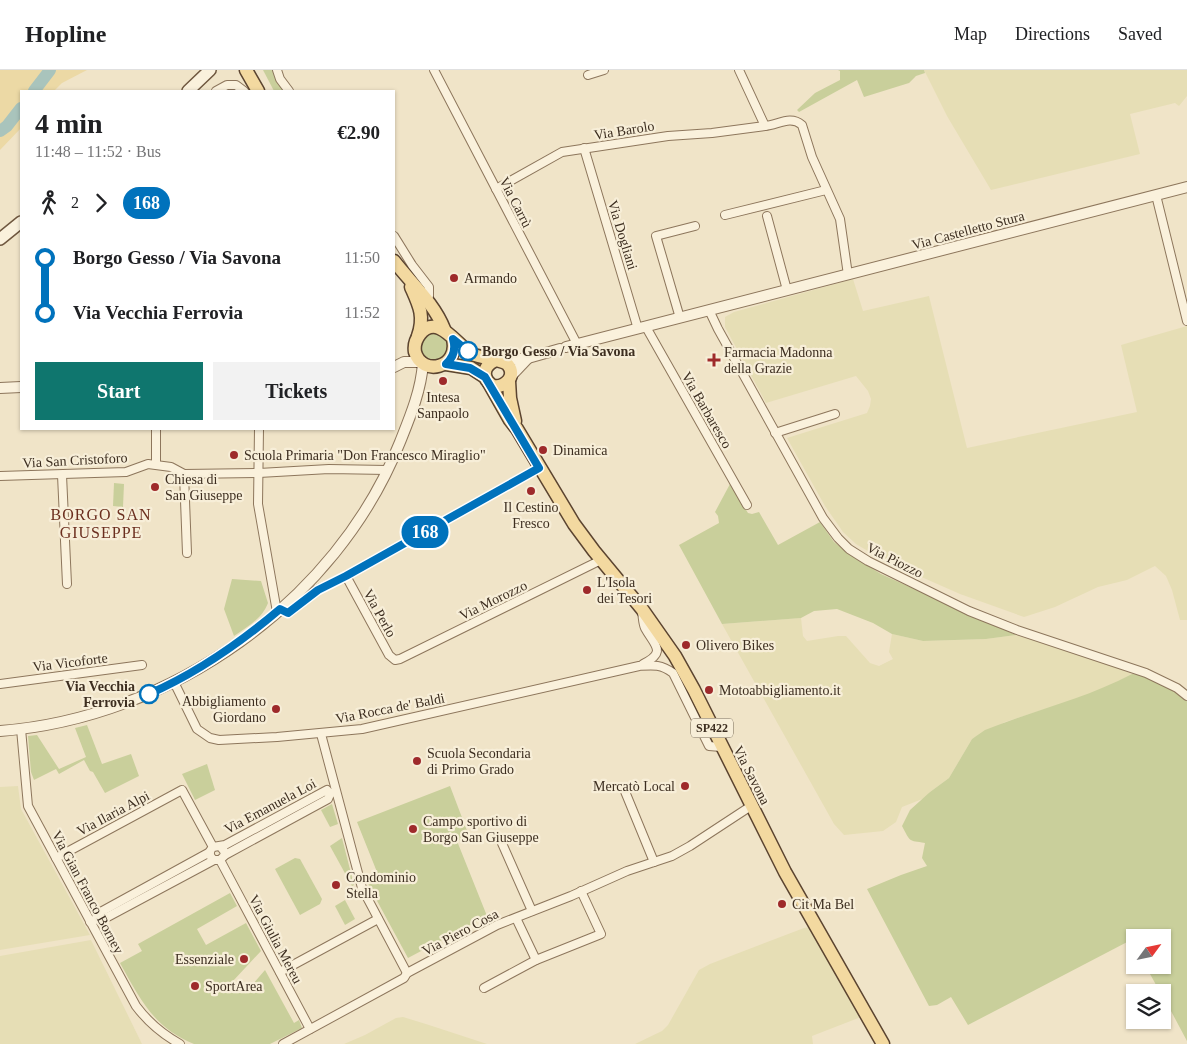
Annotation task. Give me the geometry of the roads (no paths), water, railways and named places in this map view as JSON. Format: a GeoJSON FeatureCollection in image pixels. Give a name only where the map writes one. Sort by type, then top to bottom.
{"type":"FeatureCollection","features":[{"type":"Feature","properties":{"kind":"main road"},"geometry":{"type":"LineString","coordinates":[[189,90],[210,70]]}},
{"type":"Feature","properties":{"kind":"main road"},"geometry":{"type":"LineString","coordinates":[[246,70],[257,90]]}},
{"type":"Feature","properties":{"kind":"main road"},"geometry":{"type":"LineString","coordinates":[[256,70],[267,90]]}},
{"type":"Feature","properties":{"kind":"main road"},"geometry":{"type":"LineString","coordinates":[[0,239],[20,223]]}},
{"type":"Feature","properties":{"kind":"main road"},"geometry":{"type":"LineString","coordinates":[[395,261],[426,299],[441,321],[444,329],[453,339],[471,353],[499,361]]}},
{"type":"Feature","properties":{"kind":"main road"},"geometry":{"type":"LineString","coordinates":[[407,278],[422,315],[422,326],[416,341],[416,352],[423,363],[432,366],[443,365],[470,368],[497,386],[506,384],[509,379]]}},
{"type":"Feature","properties":{"kind":"main road"},"geometry":{"type":"LineString","coordinates":[[416,341],[422,332],[432,327],[444,329]]}},
{"type":"Feature","properties":{"kind":"main road"},"geometry":{"type":"LineString","coordinates":[[443,365],[453,355],[453,339]]}},
{"type":"Feature","properties":{"kind":"main road"},"geometry":{"type":"LineString","coordinates":[[487,380],[484,373],[487,365],[499,361]]}},
{"type":"Feature","properties":{"kind":"main road","name":"SP422"},"geometry":{"type":"LineString","coordinates":[[499,361],[510,368],[509,379]]}},
{"type":"Feature","properties":{"kind":"main road","name":"Via Savona"},"geometry":{"type":"LineString","coordinates":[[509,379],[510,398],[517,429]]}},
{"type":"Feature","properties":{"kind":"main road","name":"Via Savona"},"geometry":{"type":"LineString","coordinates":[[487,380],[574,524],[642,609],[674,656],[785,872],[883,1044]]}},
{"type":"Feature","properties":{"kind":"street"},"geometry":{"type":"LineString","coordinates":[[277,70],[287,90]]}},
{"type":"Feature","properties":{"kind":"street","name":"Via Carrù"},"geometry":{"type":"LineString","coordinates":[[434,70],[576,344]]}},
{"type":"Feature","properties":{"kind":"street"},"geometry":{"type":"LineString","coordinates":[[588,75],[604,70]]}},
{"type":"Feature","properties":{"kind":"street"},"geometry":{"type":"LineString","coordinates":[[739,70],[765,126]]}},
{"type":"Feature","properties":{"kind":"street"},"geometry":{"type":"LineString","coordinates":[[218,90],[236,85],[243,90]]}},
{"type":"Feature","properties":{"kind":"street","name":"Via Barolo"},"geometry":{"type":"LineString","coordinates":[[496,189],[562,152],[668,136],[712,133],[765,126],[787,120],[798,122],[802,125],[812,158],[840,219],[848,275]]}},
{"type":"Feature","properties":{"kind":"street","name":"Via Dogliani"},"geometry":{"type":"LineString","coordinates":[[584,148],[642,328]]}},
{"type":"Feature","properties":{"kind":"street","name":"Via Castelletto Stura"},"geometry":{"type":"LineString","coordinates":[[499,361],[528,358],[1187,187]]}},
{"type":"Feature","properties":{"kind":"street"},"geometry":{"type":"LineString","coordinates":[[725,215],[826,190]]}},
{"type":"Feature","properties":{"kind":"street"},"geometry":{"type":"LineString","coordinates":[[1156,195],[1187,322]]}},
{"type":"Feature","properties":{"kind":"street"},"geometry":{"type":"LineString","coordinates":[[767,216],[787,290]]}},
{"type":"Feature","properties":{"kind":"street"},"geometry":{"type":"LineString","coordinates":[[680,318],[656,236],[695,226]]}},
{"type":"Feature","properties":{"kind":"street"},"geometry":{"type":"LineString","coordinates":[[395,238],[412,265],[430,287],[430,296],[426,299]]}},
{"type":"Feature","properties":{"kind":"street","name":"Via Piozzo"},"geometry":{"type":"LineString","coordinates":[[710,310],[718,329],[823,518],[849,549],[868,561],[969,611],[1017,630],[1146,673],[1177,688],[1187,696]]}},
{"type":"Feature","properties":{"kind":"street","name":"Via Barbaresco"},"geometry":{"type":"LineString","coordinates":[[642,328],[747,505]]}},
{"type":"Feature","properties":{"kind":"street"},"geometry":{"type":"LineString","coordinates":[[404,362],[416,341]]}},
{"type":"Feature","properties":{"kind":"street"},"geometry":{"type":"LineString","coordinates":[[509,379],[528,358]]}},
{"type":"Feature","properties":{"kind":"street"},"geometry":{"type":"LineString","coordinates":[[0,731],[69,721],[128,703],[174,682],[229,648],[279,610],[311,579],[346,538],[369,503],[387,470],[402,436],[421,382],[423,363],[404,362],[395,366]]}},
{"type":"Feature","properties":{"kind":"street"},"geometry":{"type":"LineString","coordinates":[[421,382],[443,365]]}},
{"type":"Feature","properties":{"kind":"street"},"geometry":{"type":"LineString","coordinates":[[0,388],[20,386]]}},
{"type":"Feature","properties":{"kind":"street"},"geometry":{"type":"LineString","coordinates":[[775,432],[836,414]]}},
{"type":"Feature","properties":{"kind":"street"},"geometry":{"type":"LineString","coordinates":[[156,430],[156,464],[171,466],[184,474],[259,473],[328,469],[387,470]]}},
{"type":"Feature","properties":{"kind":"street"},"geometry":{"type":"LineString","coordinates":[[259,430],[258,504],[279,610]]}},
{"type":"Feature","properties":{"kind":"street","name":"Via San Cristoforo"},"geometry":{"type":"LineString","coordinates":[[0,476],[126,472],[148,464],[156,464]]}},
{"type":"Feature","properties":{"kind":"street"},"geometry":{"type":"LineString","coordinates":[[279,610],[288,613],[318,590],[539,468]]}},
{"type":"Feature","properties":{"kind":"street"},"geometry":{"type":"LineString","coordinates":[[184,474],[186,553]]}},
{"type":"Feature","properties":{"kind":"street"},"geometry":{"type":"LineString","coordinates":[[62,475],[67,584]]}},
{"type":"Feature","properties":{"kind":"street","name":"Via Morozzo"},"geometry":{"type":"LineString","coordinates":[[395,660],[601,560]]}},
{"type":"Feature","properties":{"kind":"street","name":"Via Perlo"},"geometry":{"type":"LineString","coordinates":[[346,576],[389,655],[395,660]]}},
{"type":"Feature","properties":{"kind":"street","name":"Via Rocca de' Baldi"},"geometry":{"type":"LineString","coordinates":[[639,666],[652,659],[657,654],[658,649],[644,626],[642,609]]}},
{"type":"Feature","properties":{"kind":"street","name":"Via Vicoforte"},"geometry":{"type":"LineString","coordinates":[[0,684],[142,665]]}},
{"type":"Feature","properties":{"kind":"street","name":"Via Rocca de' Baldi"},"geometry":{"type":"LineString","coordinates":[[174,682],[197,729],[210,738],[219,740],[321,734],[362,728],[639,666],[664,666],[672,673],[709,746],[721,747]]}},
{"type":"Feature","properties":{"kind":"street","name":"Via Gian Franco Borney"},"geometry":{"type":"LineString","coordinates":[[21,729],[28,806],[93,921],[136,1006],[158,1030],[180,1044]]}},
{"type":"Feature","properties":{"kind":"street"},"geometry":{"type":"LineString","coordinates":[[283,1044],[404,978],[407,973],[362,888],[333,793],[321,734]]}},
{"type":"Feature","properties":{"kind":"street"},"geometry":{"type":"LineString","coordinates":[[624,789],[654,862]]}},
{"type":"Feature","properties":{"kind":"street","name":"Via Ilaria Alpi"},"geometry":{"type":"LineString","coordinates":[[56,858],[182,790],[214,849]]}},
{"type":"Feature","properties":{"kind":"street","name":"Via Emanuela Loi"},"geometry":{"type":"LineString","coordinates":[[327,790],[333,793],[328,799],[220,859],[100,921],[93,921],[97,914],[214,849],[327,790]]}},
{"type":"Feature","properties":{"kind":"street","name":"Via Piero Cosa"},"geometry":{"type":"LineString","coordinates":[[407,973],[497,925],[581,892],[627,871],[672,856],[751,806]]}},
{"type":"Feature","properties":{"kind":"street"},"geometry":{"type":"LineString","coordinates":[[501,841],[532,911]]}},
{"type":"Feature","properties":{"kind":"street"},"geometry":{"type":"LineString","coordinates":[[214,849],[224,851],[220,859],[210,856],[214,849]]}},
{"type":"Feature","properties":{"kind":"street","name":"Via Giulia Mereu"},"geometry":{"type":"LineString","coordinates":[[220,859],[310,1030]]}},
{"type":"Feature","properties":{"kind":"street"},"geometry":{"type":"LineString","coordinates":[[484,988],[536,960],[601,934],[581,892]]}},
{"type":"Feature","properties":{"kind":"street","name":"Via Piero Cosa"},"geometry":{"type":"LineString","coordinates":[[516,918],[536,960]]}},
{"type":"Feature","properties":{"kind":"street"},"geometry":{"type":"LineString","coordinates":[[280,972],[378,919]]}},
{"type":"Feature","properties":{"kind":"waterway"},"geometry":{"type":"LineString","coordinates":[[35,90],[50,70]]}},
{"type":"Feature","properties":{"kind":"waterway"},"geometry":{"type":"LineString","coordinates":[[0,131],[7,126],[20,109]]}},
{"type":"Feature","properties":{"kind":"place","name":"Armando"},"geometry":{"type":"Point","coordinates":[454,278]}},
{"type":"Feature","properties":{"kind":"place","name":"Borgo Gesso / Via Savona"},"geometry":{"type":"Point","coordinates":[468,351]}},
{"type":"Feature","properties":{"kind":"place","name":"Farmacia Madonna della Grazie"},"geometry":{"type":"Point","coordinates":[714,360]}},
{"type":"Feature","properties":{"kind":"place","name":"Intesa Sanpaolo"},"geometry":{"type":"Point","coordinates":[443,381]}},
{"type":"Feature","properties":{"kind":"place","name":"Dinamica"},"geometry":{"type":"Point","coordinates":[543,450]}},
{"type":"Feature","properties":{"kind":"place","name":"Scuola Primaria \"Don Francesco Miraglio\""},"geometry":{"type":"Point","coordinates":[234,455]}},
{"type":"Feature","properties":{"kind":"place","name":"Chiesa di San Giuseppe"},"geometry":{"type":"Point","coordinates":[155,487]}},
{"type":"Feature","properties":{"kind":"place","name":"Il Cestino Fresco"},"geometry":{"type":"Point","coordinates":[531,491]}},
{"type":"Feature","properties":{"kind":"place","name":"L'Isola dei Tesori"},"geometry":{"type":"Point","coordinates":[587,590]}},
{"type":"Feature","properties":{"kind":"place","name":"Olivero Bikes"},"geometry":{"type":"Point","coordinates":[686,645]}},
{"type":"Feature","properties":{"kind":"place","name":"Motoabbigliamento.it"},"geometry":{"type":"Point","coordinates":[709,690]}},
{"type":"Feature","properties":{"kind":"place","name":"Via Vecchia Ferrovia"},"geometry":{"type":"Point","coordinates":[149,694]}},
{"type":"Feature","properties":{"kind":"place","name":"Abbigliamento Giordano"},"geometry":{"type":"Point","coordinates":[276,709]}},
{"type":"Feature","properties":{"kind":"place","name":"Scuola Secondaria di Primo Grado"},"geometry":{"type":"Point","coordinates":[417,761]}},
{"type":"Feature","properties":{"kind":"place","name":"Mercatò Local"},"geometry":{"type":"Point","coordinates":[685,786]}},
{"type":"Feature","properties":{"kind":"place","name":"Campo sportivo di Borgo San Giuseppe"},"geometry":{"type":"Point","coordinates":[413,829]}},
{"type":"Feature","properties":{"kind":"place","name":"Condominio Stella"},"geometry":{"type":"Point","coordinates":[336,885]}},
{"type":"Feature","properties":{"kind":"place","name":"Cit Ma Bel"},"geometry":{"type":"Point","coordinates":[782,904]}},
{"type":"Feature","properties":{"kind":"place","name":"Essenziale"},"geometry":{"type":"Point","coordinates":[244,959]}},
{"type":"Feature","properties":{"kind":"place","name":"SportArea"},"geometry":{"type":"Point","coordinates":[195,986]}},
{"type":"Feature","properties":{"kind":"district","name":"BORGO SAN GIUSEPPE"},"geometry":{"type":"Point","coordinates":[101,523]}}]}
